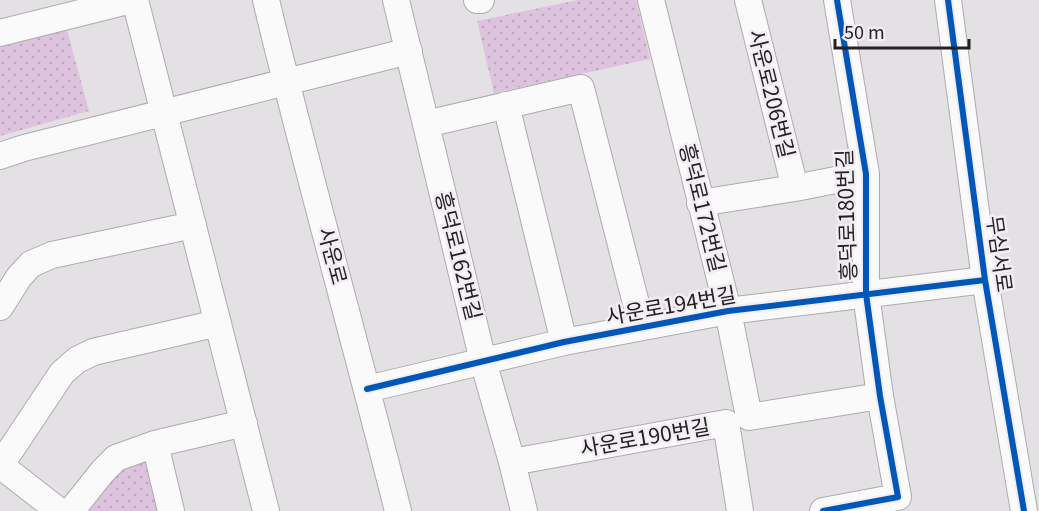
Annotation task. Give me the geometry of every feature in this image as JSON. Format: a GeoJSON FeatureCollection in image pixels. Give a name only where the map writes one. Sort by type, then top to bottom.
{"type":"FeatureCollection","features":[{"type":"Feature","properties":{"kind":"street"},"geometry":{"type":"LineString","coordinates":[[0,33],[133,0],[266,511]]}},
{"type":"Feature","properties":{"kind":"street","name":"사운로"},"geometry":{"type":"LineString","coordinates":[[266,0],[285,82],[398,511]]}},
{"type":"Feature","properties":{"kind":"street","name":"흥덕로162번길"},"geometry":{"type":"LineString","coordinates":[[396,0],[483,361],[524,511]]}},
{"type":"Feature","properties":{"kind":"street","name":"흥덕로172번길"},"geometry":{"type":"LineString","coordinates":[[651,0],[728,311],[749,417],[880,396]]}},
{"type":"Feature","properties":{"kind":"street","name":"사운로206번길"},"geometry":{"type":"LineString","coordinates":[[748,0],[795,188]]}},
{"type":"Feature","properties":{"kind":"street","name":"흥덕로180번길"},"geometry":{"type":"LineString","coordinates":[[823,511],[898,497],[880,396],[866,294],[866,174],[837,0]]}},
{"type":"Feature","properties":{"kind":"street","name":"무심서로"},"geometry":{"type":"LineString","coordinates":[[948,0],[985,280],[1024,511]]}},
{"type":"Feature","properties":{"kind":"street"},"geometry":{"type":"LineString","coordinates":[[0,156],[409,51]]}},
{"type":"Feature","properties":{"kind":"street","name":"사운로194번길"},"geometry":{"type":"LineString","coordinates":[[426,124],[581,88],[642,327]]}},
{"type":"Feature","properties":{"kind":"street"},"geometry":{"type":"LineString","coordinates":[[506,105],[564,342]]}},
{"type":"Feature","properties":{"kind":"street"},"geometry":{"type":"LineString","coordinates":[[700,203],[866,174]]}},
{"type":"Feature","properties":{"kind":"street"},"geometry":{"type":"LineString","coordinates":[[0,307],[31,264],[52,255],[193,225]]}},
{"type":"Feature","properties":{"kind":"street","name":"사운로194번길"},"geometry":{"type":"LineString","coordinates":[[367,389],[564,342],[728,311],[985,280]]}},
{"type":"Feature","properties":{"kind":"street"},"geometry":{"type":"LineString","coordinates":[[59,511],[0,465],[62,373],[77,360],[93,352],[218,323]]}},
{"type":"Feature","properties":{"kind":"street"},"geometry":{"type":"LineString","coordinates":[[71,511],[116,458],[155,444],[244,423]]}},
{"type":"Feature","properties":{"kind":"street","name":"사운로190번길"},"geometry":{"type":"LineString","coordinates":[[512,462],[726,423],[740,511]]}},
{"type":"Feature","properties":{"kind":"street"},"geometry":{"type":"LineString","coordinates":[[155,444],[171,511]]}},
{"type":"Feature","properties":{"kind":"shaded area"},"geometry":{"type":"Polygon","coordinates":[[[578,0],[636,0],[650,59],[494,93],[477,21],[578,0]]]}},
{"type":"Feature","properties":{"kind":"shaded area"},"geometry":{"type":"Polygon","coordinates":[[[66,26],[89,111],[0,136],[0,42],[66,26]]]}},
{"type":"Feature","properties":{"kind":"shaded area"},"geometry":{"type":"Polygon","coordinates":[[[143,457],[156,462],[168,511],[83,511],[125,464],[143,457]]]}},
{"type":"Feature","properties":{"kind":"cycle path"},"geometry":{"type":"LineString","coordinates":[[823,511],[898,497],[880,396],[866,294],[866,174],[837,0]]}},
{"type":"Feature","properties":{"kind":"cycle path"},"geometry":{"type":"LineString","coordinates":[[948,0],[985,280],[1024,511]]}},
{"type":"Feature","properties":{"kind":"cycle path"},"geometry":{"type":"LineString","coordinates":[[367,389],[564,342],[728,311],[985,280]]}}]}
